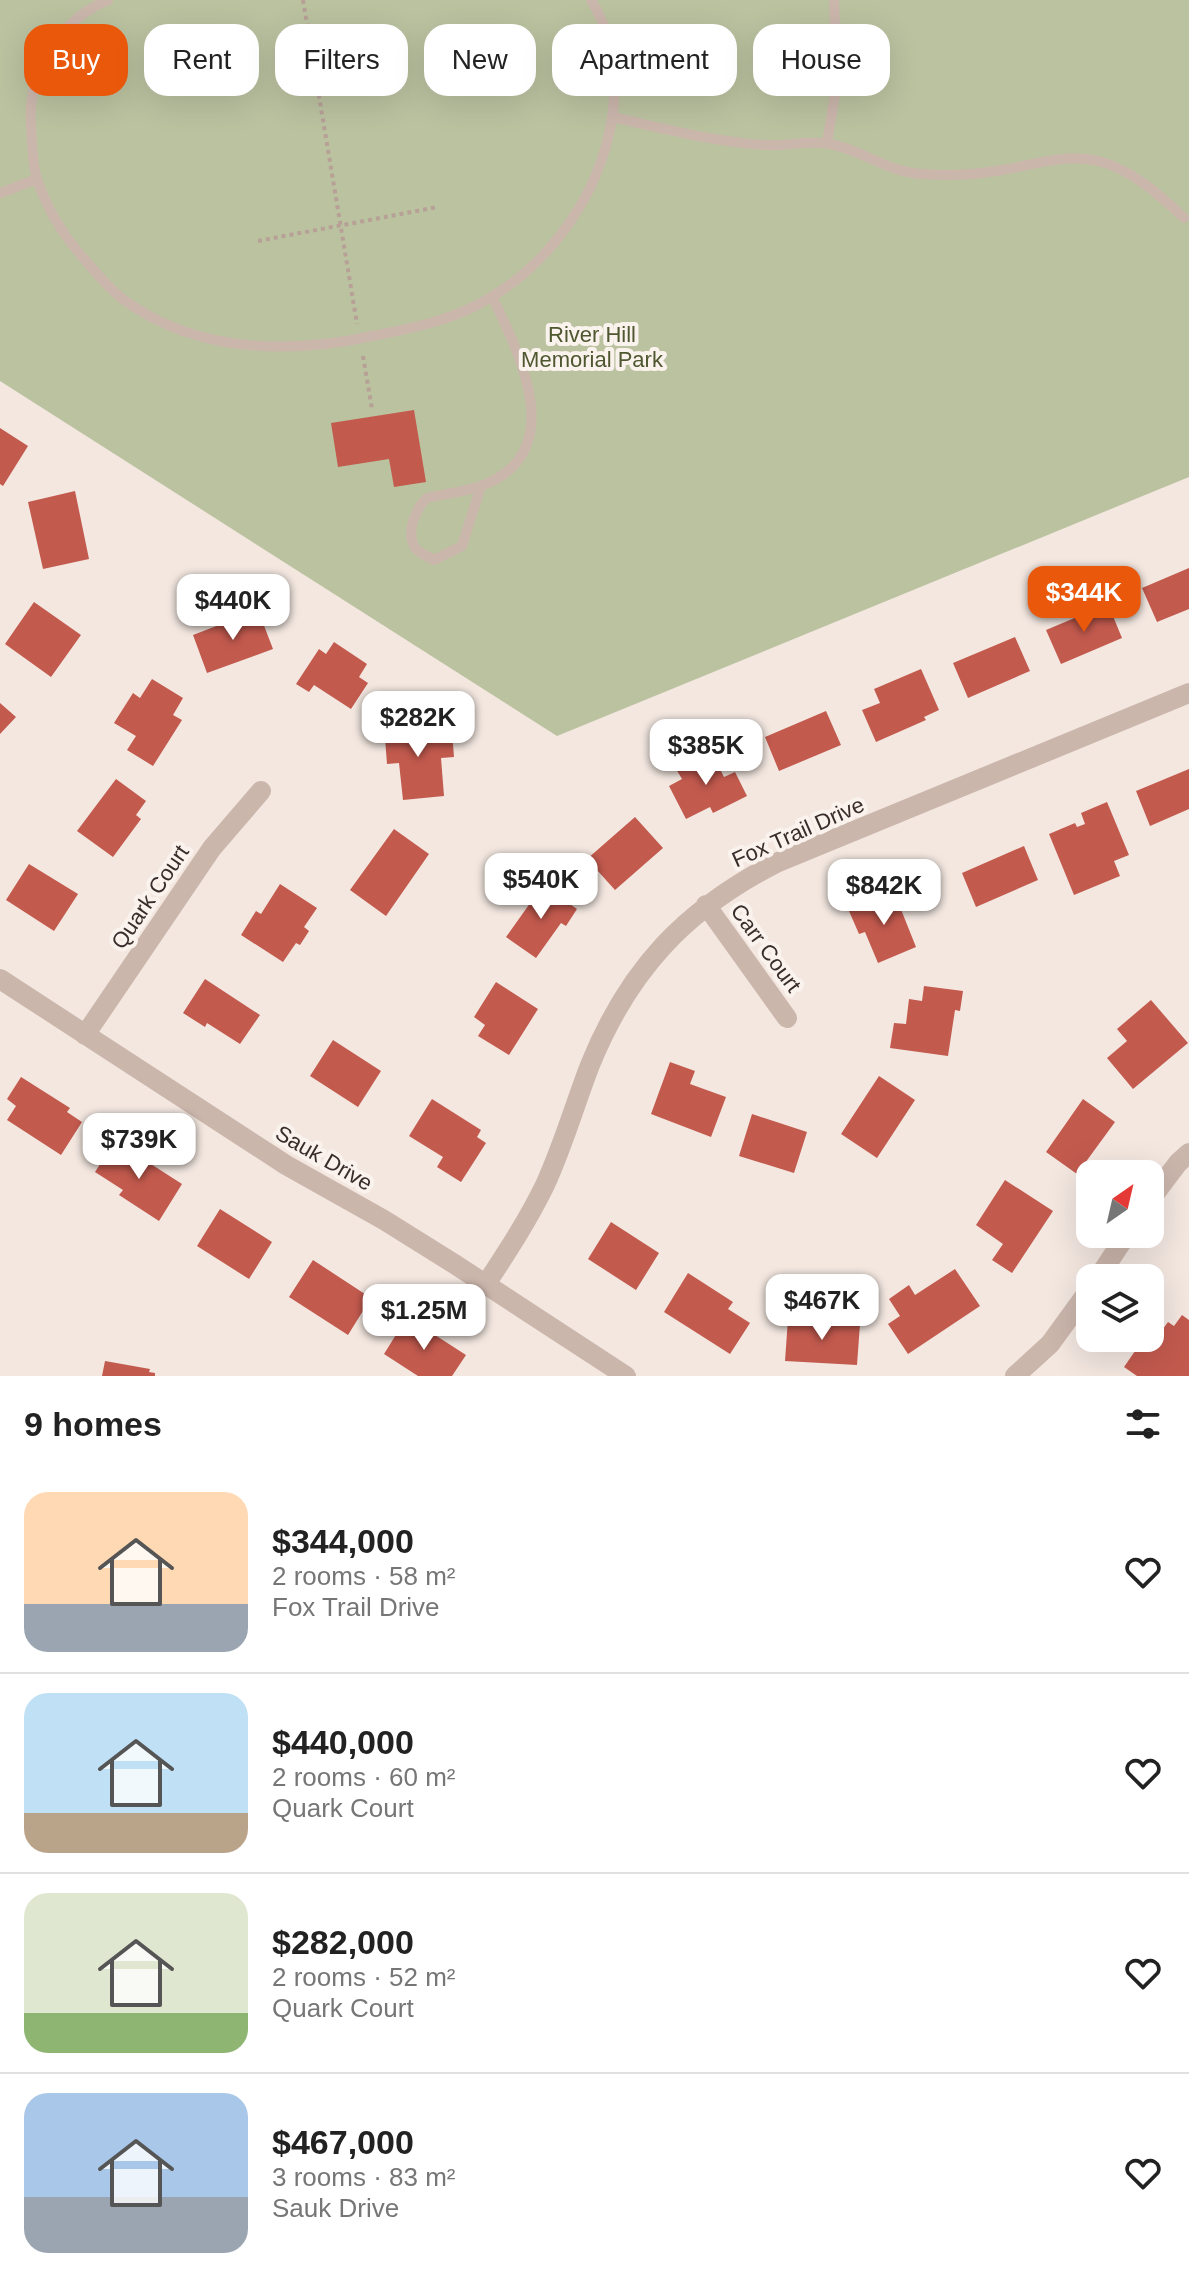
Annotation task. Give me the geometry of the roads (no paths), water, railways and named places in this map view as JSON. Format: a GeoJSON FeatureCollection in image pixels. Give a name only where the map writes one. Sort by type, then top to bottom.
{"type":"FeatureCollection","features":[{"type":"Feature","properties":{"kind":"street","name":"Fox Trail Drive"},"geometry":{"type":"LineString","coordinates":[[486,1284],[546,1183],[592,1061],[620,1002],[659,949],[706,905],[776,863],[1189,693]]}},
{"type":"Feature","properties":{"kind":"street","name":"Quark Court"},"geometry":{"type":"LineString","coordinates":[[85,1035],[212,848],[261,791]]}},
{"type":"Feature","properties":{"kind":"street","name":"Carr Court"},"geometry":{"type":"LineString","coordinates":[[706,905],[787,1018]]}},
{"type":"Feature","properties":{"kind":"street","name":"Sauk Drive"},"geometry":{"type":"LineString","coordinates":[[0,979],[286,1165],[384,1220],[626,1376]]}},
{"type":"Feature","properties":{"kind":"street"},"geometry":{"type":"LineString","coordinates":[[1164,1181],[1189,1153]]}},
{"type":"Feature","properties":{"kind":"street"},"geometry":{"type":"LineString","coordinates":[[1015,1376],[1050,1344],[1076,1310]]}},
{"type":"Feature","properties":{"kind":"lane"},"geometry":{"type":"LineString","coordinates":[[108,0],[95,5],[73,22],[55,41],[40,67],[33,90],[30,118],[37,179],[59,226],[80,255],[121,298],[143,313],[199,336],[258,347],[290,347],[360,339],[436,321],[476,306],[536,264],[576,212],[601,160],[612,117],[612,55],[606,28],[591,0]]}},
{"type":"Feature","properties":{"kind":"lane"},"geometry":{"type":"LineString","coordinates":[[827,143],[837,82],[834,0]]}},
{"type":"Feature","properties":{"kind":"lane"},"geometry":{"type":"LineString","coordinates":[[612,117],[739,142],[769,145],[827,143],[894,169],[917,174],[977,174],[1058,159],[1091,159],[1124,171],[1165,200],[1184,218]]}},
{"type":"Feature","properties":{"kind":"lane"},"geometry":{"type":"LineString","coordinates":[[0,193],[37,179]]}},
{"type":"Feature","properties":{"kind":"lane"},"geometry":{"type":"LineString","coordinates":[[481,486],[462,546],[434,560],[416,549],[412,538],[413,522],[420,504],[427,498],[481,486],[518,462],[528,444],[533,409],[510,335],[492,296]]}},
{"type":"Feature","properties":{"kind":"park label","name":"River Hill Memorial Park"},"geometry":{"type":"Point","coordinates":[592,346]}}]}
